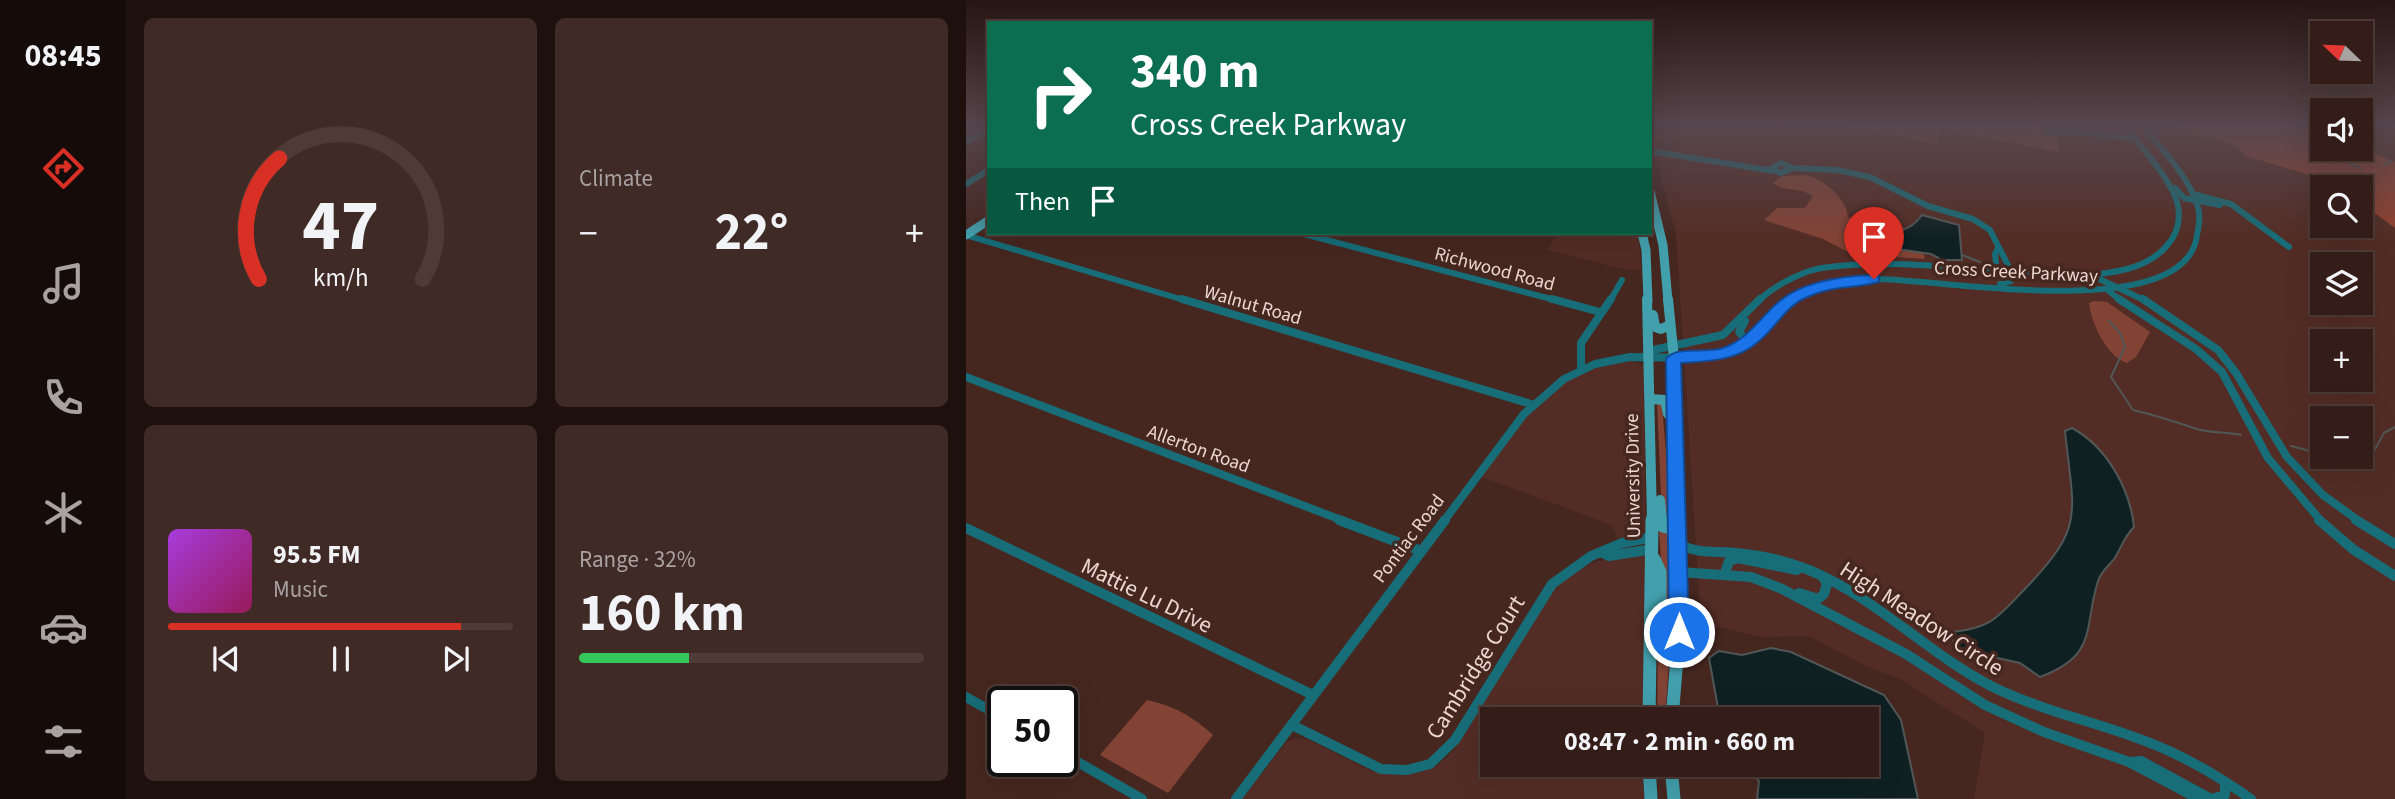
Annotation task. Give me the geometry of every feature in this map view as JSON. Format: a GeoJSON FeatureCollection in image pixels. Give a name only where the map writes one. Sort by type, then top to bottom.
{"type":"FeatureCollection","features":[{"type":"Feature","properties":{"kind":"main road"},"geometry":{"type":"LineString","coordinates":[[1654,219],[1664,245],[1673,353],[1679,523],[1679,632],[1673,707]]}},
{"type":"Feature","properties":{"kind":"main road"},"geometry":{"type":"LineString","coordinates":[[966,235],[987,221]]}},
{"type":"Feature","properties":{"kind":"main road","name":"University Drive"},"geometry":{"type":"LineString","coordinates":[[1642,235],[1646,250],[1653,490],[1649,707]]}},
{"type":"Feature","properties":{"kind":"main road"},"geometry":{"type":"LineString","coordinates":[[1646,250],[1657,251],[1660,290],[1668,300]]}},
{"type":"Feature","properties":{"kind":"main road"},"geometry":{"type":"LineString","coordinates":[[1646,282],[1652,291],[1653,325],[1661,329],[1670,325]]}},
{"type":"Feature","properties":{"kind":"main road"},"geometry":{"type":"LineString","coordinates":[[1650,399],[1658,397],[1666,402],[1671,477],[1678,492]]}},
{"type":"Feature","properties":{"kind":"main road"},"geometry":{"type":"LineString","coordinates":[[1653,490],[1660,498],[1662,526],[1671,528],[1679,523]]}},
{"type":"Feature","properties":{"kind":"main road"},"geometry":{"type":"LineString","coordinates":[[1653,547],[1660,572],[1660,636],[1668,641],[1679,632]]}},
{"type":"Feature","properties":{"kind":"main road"},"geometry":{"type":"LineString","coordinates":[[1650,777],[1651,799]]}},
{"type":"Feature","properties":{"kind":"main road"},"geometry":{"type":"LineString","coordinates":[[1672,777],[1674,799]]}},
{"type":"Feature","properties":{"kind":"street"},"geometry":{"type":"LineString","coordinates":[[1738,163],[1773,169],[1781,163]]}},
{"type":"Feature","properties":{"kind":"street"},"geometry":{"type":"LineString","coordinates":[[1782,163],[1793,168],[1837,170],[1880,181],[1927,206],[1980,222],[1990,230],[1998,248],[2004,254],[2012,272],[2011,281],[2005,284],[1961,281],[1948,284]]}},
{"type":"Feature","properties":{"kind":"street","name":"Cross Creek Parkway"},"geometry":{"type":"LineString","coordinates":[[1648,355],[1652,359],[1723,335],[1762,296],[1809,272],[1856,264],[2075,276],[2127,269],[2164,250],[2178,230],[2178,204],[2152,163]]}},
{"type":"Feature","properties":{"kind":"street"},"geometry":{"type":"LineString","coordinates":[[2170,163],[2194,197]]}},
{"type":"Feature","properties":{"kind":"street"},"geometry":{"type":"LineString","coordinates":[[2156,168],[2179,195],[2236,208],[2266,227],[2289,247]]}},
{"type":"Feature","properties":{"kind":"street"},"geometry":{"type":"LineString","coordinates":[[966,184],[987,171]]}},
{"type":"Feature","properties":{"kind":"street","name":"Cross Creek Parkway"},"geometry":{"type":"LineString","coordinates":[[1673,353],[1725,354],[1752,339],[1786,304],[1812,289],[1842,281],[2109,291],[2126,288],[2155,279],[2179,266],[2189,255],[2197,241],[2200,228],[2201,215],[2194,197]]}},
{"type":"Feature","properties":{"kind":"street","name":"Walnut Road"},"geometry":{"type":"LineString","coordinates":[[966,235],[1531,404]]}},
{"type":"Feature","properties":{"kind":"street","name":"Richwood Road"},"geometry":{"type":"LineString","coordinates":[[1308,235],[1600,312]]}},
{"type":"Feature","properties":{"kind":"street"},"geometry":{"type":"LineString","coordinates":[[1997,272],[1995,254],[1998,248]]}},
{"type":"Feature","properties":{"kind":"street"},"geometry":{"type":"LineString","coordinates":[[1812,289],[1815,284],[1828,279],[1855,275],[1860,272],[1856,264]]}},
{"type":"Feature","properties":{"kind":"street"},"geometry":{"type":"LineString","coordinates":[[1898,281],[1900,272],[1906,270],[1951,269]]}},
{"type":"Feature","properties":{"kind":"street"},"geometry":{"type":"LineString","coordinates":[[2091,275],[2126,288],[2200,335],[2223,355],[2281,449],[2315,488],[2340,509],[2395,544]]}},
{"type":"Feature","properties":{"kind":"street"},"geometry":{"type":"LineString","coordinates":[[2029,289],[2026,280],[2033,278],[2071,279],[2075,276]]}},
{"type":"Feature","properties":{"kind":"street"},"geometry":{"type":"LineString","coordinates":[[1581,368],[1577,355],[1579,342],[1618,290],[1622,280]]}},
{"type":"Feature","properties":{"kind":"street"},"geometry":{"type":"LineString","coordinates":[[2109,291],[2144,319],[2213,363],[2233,386],[2253,434],[2280,473],[2343,539],[2393,575]]}},
{"type":"Feature","properties":{"kind":"street"},"geometry":{"type":"LineString","coordinates":[[1752,339],[1744,338],[1739,332],[1763,300],[1762,296]]}},
{"type":"Feature","properties":{"kind":"street","name":"Pontiac Road"},"geometry":{"type":"LineString","coordinates":[[1236,799],[1531,404],[1555,383],[1581,368],[1624,356],[1648,355]]}},
{"type":"Feature","properties":{"kind":"street","name":"Allerton Road"},"geometry":{"type":"LineString","coordinates":[[966,377],[1420,551]]}},
{"type":"Feature","properties":{"kind":"street"},"geometry":{"type":"LineString","coordinates":[[2253,434],[2298,487],[2310,493],[2315,488]]}},
{"type":"Feature","properties":{"kind":"street","name":"Mattie Lu Drive"},"geometry":{"type":"LineString","coordinates":[[966,528],[1313,695]]}},
{"type":"Feature","properties":{"kind":"street","name":"High Meadow Circle"},"geometry":{"type":"LineString","coordinates":[[1679,544],[1690,550],[1745,553],[1823,577],[1867,601],[1952,664],[2004,693],[2059,716],[2156,745],[2252,799]]}},
{"type":"Feature","properties":{"kind":"street","name":"Cambridge Court"},"geometry":{"type":"LineString","coordinates":[[1292,725],[1381,769],[1406,770],[1430,764],[1455,740],[1544,593],[1569,569],[1603,553],[1609,556],[1653,547]]}},
{"type":"Feature","properties":{"kind":"street"},"geometry":{"type":"LineString","coordinates":[[1725,573],[1729,561],[1738,558],[1789,570],[1807,570]]}},
{"type":"Feature","properties":{"kind":"street","name":"High Meadow Circle"},"geometry":{"type":"LineString","coordinates":[[1679,572],[1725,573],[1751,577],[1782,589],[1906,654],[1968,695],[2004,714],[2044,732],[2129,762],[2199,799]]}},
{"type":"Feature","properties":{"kind":"street"},"geometry":{"type":"LineString","coordinates":[[1751,577],[1765,577],[1805,596],[1818,598],[1824,594],[1827,584],[1823,577]]}},
{"type":"Feature","properties":{"kind":"street"},"geometry":{"type":"LineString","coordinates":[[966,697],[987,709]]}},
{"type":"Feature","properties":{"kind":"street"},"geometry":{"type":"LineString","coordinates":[[2129,762],[2141,761],[2211,799],[2222,798],[2225,794],[2225,782]]}},
{"type":"Feature","properties":{"kind":"street"},"geometry":{"type":"LineString","coordinates":[[1078,762],[1142,799]]}},
{"type":"Feature","properties":{"kind":"shaded area"},"geometry":{"type":"Polygon","coordinates":[[[1657,163],[2395,163],[2395,799],[1974,799],[1985,733],[1899,678],[1868,667],[1809,636],[1762,637],[1701,623],[1676,233],[1657,163]]]}},
{"type":"Feature","properties":{"kind":"shaded area"},"geometry":{"type":"Polygon","coordinates":[[[2270,163],[2395,163],[2395,228],[2373,212],[2373,175],[2310,177],[2270,163]]]}},
{"type":"Feature","properties":{"kind":"shaded area"},"geometry":{"type":"Polygon","coordinates":[[[1807,175],[1834,191],[1843,203],[1848,217],[1899,228],[1920,243],[1925,259],[1852,254],[1823,239],[1764,220],[1777,208],[1805,208],[1813,196],[1773,183],[1782,176],[1807,175]]]}},
{"type":"Feature","properties":{"kind":"shaded area"},"geometry":{"type":"Polygon","coordinates":[[[1922,215],[1959,225],[1962,260],[1942,260],[1931,254],[1869,245],[1870,238],[1863,234],[1866,230],[1903,230],[1922,215]]]}},
{"type":"Feature","properties":{"kind":"shaded area"},"geometry":{"type":"Polygon","coordinates":[[[1557,235],[1637,235],[1641,270],[1624,269],[1546,250],[1557,235]]]}},
{"type":"Feature","properties":{"kind":"shaded area"},"geometry":{"type":"Polygon","coordinates":[[[2107,302],[2150,332],[2136,357],[2127,363],[2113,354],[2101,338],[2090,311],[2089,303],[2107,302]]]}},
{"type":"Feature","properties":{"kind":"shaded area"},"geometry":{"type":"Polygon","coordinates":[[[1632,361],[1644,366],[1645,531],[1618,538],[1612,525],[1479,476],[1515,429],[1551,390],[1592,369],[1632,361]]]}},
{"type":"Feature","properties":{"kind":"shaded area"},"geometry":{"type":"Polygon","coordinates":[[[1657,401],[1662,405],[1672,523],[1662,519],[1657,401]]]}},
{"type":"Feature","properties":{"kind":"shaded area"},"geometry":{"type":"Polygon","coordinates":[[[2072,428],[2096,446],[2115,470],[2128,498],[2134,527],[2100,577],[2086,638],[2080,649],[2072,659],[2040,677],[2020,663],[1962,650],[1953,643],[1953,632],[1976,628],[1999,615],[2057,552],[2071,520],[2071,484],[2065,431],[2072,428]]]}},
{"type":"Feature","properties":{"kind":"shaded area"},"geometry":{"type":"Polygon","coordinates":[[[1659,531],[1673,534],[1671,616],[1666,633],[1659,531]]]}},
{"type":"Feature","properties":{"kind":"shaded area"},"geometry":{"type":"Polygon","coordinates":[[[1637,553],[1646,555],[1643,707],[1480,707],[1542,605],[1563,577],[1598,561],[1637,553]]]}},
{"type":"Feature","properties":{"kind":"shaded area"},"geometry":{"type":"Polygon","coordinates":[[[1658,644],[1670,647],[1666,707],[1657,707],[1658,644]]]}},
{"type":"Feature","properties":{"kind":"shaded area"},"geometry":{"type":"Polygon","coordinates":[[[1771,648],[1791,652],[1884,695],[1901,720],[1918,799],[1757,799],[1759,781],[1755,777],[1879,777],[1879,707],[1718,707],[1709,658],[1719,651],[1742,655],[1771,648]]]}},
{"type":"Feature","properties":{"kind":"shaded area"},"geometry":{"type":"Polygon","coordinates":[[[1147,700],[1182,713],[1213,735],[1168,793],[1100,755],[1147,700]]]}},
{"type":"Feature","properties":{"kind":"shaded area"},"geometry":{"type":"Polygon","coordinates":[[[1480,707],[1480,777],[1643,777],[1644,799],[1242,799],[1287,742],[1296,738],[1308,740],[1373,772],[1415,774],[1439,765],[1454,750],[1480,707]]]}},
{"type":"Feature","properties":{"kind":"waterway"},"geometry":{"type":"LineString","coordinates":[[2350,163],[2361,169]]}},
{"type":"Feature","properties":{"kind":"waterway"},"geometry":{"type":"LineString","coordinates":[[1962,255],[1980,262]]}},
{"type":"Feature","properties":{"kind":"waterway"},"geometry":{"type":"LineString","coordinates":[[2109,321],[2120,333],[2125,347],[2111,377],[2133,410],[2202,430],[2241,435]]}},
{"type":"Feature","properties":{"kind":"waterway"},"geometry":{"type":"LineString","coordinates":[[2291,446],[2332,456],[2362,456],[2373,453],[2384,433],[2395,427]]}},
{"type":"Feature","properties":{"kind":"route"},"geometry":{"type":"LineString","coordinates":[[1679,632],[1674,359],[1725,354],[1752,339],[1774,314],[1800,295],[1822,285],[1874,279]]}}]}
